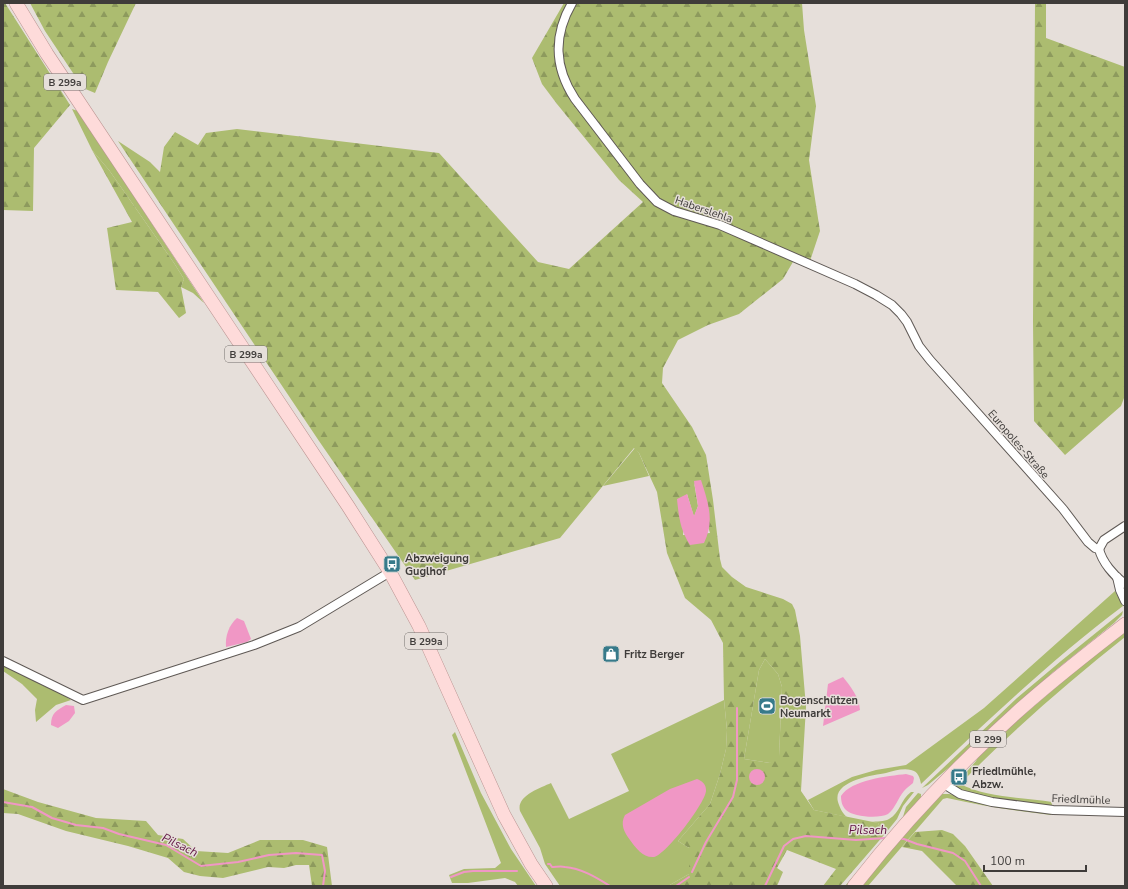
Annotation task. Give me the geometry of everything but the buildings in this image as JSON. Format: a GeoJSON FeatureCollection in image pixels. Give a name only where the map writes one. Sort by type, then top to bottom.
{"type":"FeatureCollection","features":[{"type":"Feature","properties":{"kind":"main road","name":"B 299a"},"geometry":{"type":"LineString","coordinates":[[16,3],[70,90],[348,506],[390,572],[419,626],[501,810],[531,864],[546,886]]}},
{"type":"Feature","properties":{"kind":"main road","name":"B 299"},"geometry":{"type":"LineString","coordinates":[[854,886],[902,828],[997,730],[1076,662],[1125,624]]}},
{"type":"Feature","properties":{"kind":"street","name":"Haberslehla"},"geometry":{"type":"LineString","coordinates":[[572,3],[561,24],[558,47],[562,75],[567,87],[657,202],[674,211],[720,225],[855,284],[892,304],[907,322]]}},
{"type":"Feature","properties":{"kind":"street","name":"Europoles-Straße"},"geometry":{"type":"LineString","coordinates":[[907,322],[919,346],[930,360],[1063,509],[1088,542],[1095,548],[1099,549],[1101,555],[1117,578],[1125,584]]}},
{"type":"Feature","properties":{"kind":"street"},"geometry":{"type":"LineString","coordinates":[[1099,549],[1104,540],[1125,526]]}},
{"type":"Feature","properties":{"kind":"street"},"geometry":{"type":"LineString","coordinates":[[3,660],[83,700],[254,645],[299,627],[390,572]]}},
{"type":"Feature","properties":{"kind":"street","name":"Europoles-Straße"},"geometry":{"type":"LineString","coordinates":[[1117,578],[1125,601]]}},
{"type":"Feature","properties":{"kind":"street","name":"Friedlmühle"},"geometry":{"type":"LineString","coordinates":[[944,784],[960,794],[992,802],[1053,810],[1125,812]]}},
{"type":"Feature","properties":{"kind":"green space"},"geometry":{"type":"Polygon","coordinates":[[[3,3],[5,3],[70,105],[34,148],[33,211],[3,210],[3,3]]]}},
{"type":"Feature","properties":{"kind":"green space"},"geometry":{"type":"Polygon","coordinates":[[[30,3],[136,3],[95,93],[83,88],[45,31],[30,3]]]}},
{"type":"Feature","properties":{"kind":"green space"},"geometry":{"type":"Polygon","coordinates":[[[564,3],[802,3],[804,30],[816,106],[809,160],[820,231],[810,261],[797,255],[783,279],[739,314],[708,325],[678,340],[663,368],[662,383],[692,427],[706,455],[722,567],[732,577],[746,587],[783,599],[792,604],[795,610],[800,636],[806,707],[801,791],[814,810],[878,823],[884,835],[840,886],[823,886],[836,869],[787,850],[777,868],[783,872],[777,886],[668,886],[689,874],[689,848],[678,841],[710,804],[720,774],[726,749],[727,730],[724,700],[723,643],[711,620],[685,598],[667,553],[657,492],[639,453],[634,448],[560,538],[415,580],[319,441],[118,141],[150,162],[160,172],[164,147],[175,132],[198,145],[206,133],[237,129],[439,153],[538,262],[569,269],[643,202],[619,180],[557,104],[542,84],[532,58],[564,3]],[[694,482],[698,506],[694,517],[687,494],[683,535],[710,533],[694,482]],[[765,659],[759,670],[744,759],[770,763],[772,755],[779,756],[782,687],[778,674],[765,659]]]}},
{"type":"Feature","properties":{"kind":"green space"},"geometry":{"type":"Polygon","coordinates":[[[1035,3],[1046,3],[1046,38],[1125,67],[1124,398],[1121,406],[1065,455],[1034,421],[1033,321],[1035,3]]]}},
{"type":"Feature","properties":{"kind":"green space"},"geometry":{"type":"Polygon","coordinates":[[[72,109],[78,111],[204,303],[193,293],[181,287],[184,279],[109,170],[92,150],[72,109]]]}},
{"type":"Feature","properties":{"kind":"green space"},"geometry":{"type":"Polygon","coordinates":[[[92,150],[109,170],[184,279],[181,287],[186,313],[179,318],[158,292],[116,290],[107,228],[132,222],[92,150]]]}},
{"type":"Feature","properties":{"kind":"green space"},"geometry":{"type":"Polygon","coordinates":[[[635,448],[639,453],[649,476],[603,486],[635,448]]]}},
{"type":"Feature","properties":{"kind":"green space"},"geometry":{"type":"Polygon","coordinates":[[[1115,591],[1123,606],[1045,670],[994,715],[921,784],[917,773],[908,769],[872,775],[855,780],[841,789],[838,795],[838,802],[842,812],[847,817],[814,810],[808,800],[852,777],[876,770],[906,765],[984,708],[1115,591]]]}},
{"type":"Feature","properties":{"kind":"green space"},"geometry":{"type":"Polygon","coordinates":[[[1123,611],[1122,615],[1114,623],[1052,673],[963,756],[928,785],[922,788],[1017,698],[1123,611]]]}},
{"type":"Feature","properties":{"kind":"green space"},"geometry":{"type":"Polygon","coordinates":[[[1125,631],[1125,637],[1040,708],[960,784],[981,792],[1052,802],[1052,806],[1000,800],[964,793],[954,786],[976,761],[981,752],[1088,660],[1125,631]]]}},
{"type":"Feature","properties":{"kind":"green space","name":"Bogenschützen Neumarkt"},"geometry":{"type":"Polygon","coordinates":[[[765,659],[778,674],[782,687],[779,756],[770,763],[744,759],[759,670],[765,659]]]}},
{"type":"Feature","properties":{"kind":"green space"},"geometry":{"type":"Polygon","coordinates":[[[3,664],[54,689],[71,700],[56,705],[36,722],[35,710],[37,699],[22,684],[3,671],[3,664]]]}},
{"type":"Feature","properties":{"kind":"green space"},"geometry":{"type":"Polygon","coordinates":[[[724,700],[727,730],[726,749],[720,774],[710,804],[678,841],[689,848],[689,874],[668,886],[560,886],[545,864],[540,848],[520,811],[520,806],[525,797],[535,790],[551,783],[569,819],[629,791],[611,754],[724,700]]]}},
{"type":"Feature","properties":{"kind":"green space"},"geometry":{"type":"Polygon","coordinates":[[[455,732],[481,793],[511,849],[536,886],[518,886],[515,882],[505,878],[468,883],[452,883],[449,875],[464,869],[495,868],[501,863],[452,735],[455,732]]]}},
{"type":"Feature","properties":{"kind":"green space"},"geometry":{"type":"Polygon","coordinates":[[[3,789],[38,802],[96,818],[146,821],[158,835],[183,839],[196,851],[228,853],[260,840],[303,840],[327,847],[332,886],[312,886],[309,865],[296,865],[284,868],[268,867],[223,878],[200,876],[184,872],[168,858],[128,846],[66,831],[18,814],[3,813],[3,789]]]}},
{"type":"Feature","properties":{"kind":"green space"},"geometry":{"type":"Polygon","coordinates":[[[911,792],[914,792],[903,806],[897,819],[884,835],[878,823],[871,822],[885,821],[893,816],[911,792]]]}},
{"type":"Feature","properties":{"kind":"green space"},"geometry":{"type":"Polygon","coordinates":[[[918,793],[921,794],[921,799],[848,886],[845,886],[902,820],[906,807],[918,793]]]}},
{"type":"Feature","properties":{"kind":"green space"},"geometry":{"type":"Polygon","coordinates":[[[942,794],[1051,812],[1051,815],[999,808],[947,798],[943,799],[868,886],[860,886],[881,860],[942,794]]]}},
{"type":"Feature","properties":{"kind":"green space"},"geometry":{"type":"Polygon","coordinates":[[[942,830],[953,834],[965,846],[993,886],[957,886],[922,851],[902,847],[915,832],[942,830]]]}},
{"type":"Feature","properties":{"kind":"shaded area"},"geometry":{"type":"Polygon","coordinates":[[[701,480],[708,504],[710,519],[709,527],[704,543],[690,545],[680,523],[677,499],[687,494],[694,516],[698,506],[694,481],[701,480]]]}},
{"type":"Feature","properties":{"kind":"shaded area"},"geometry":{"type":"Polygon","coordinates":[[[237,618],[244,621],[251,639],[247,642],[226,647],[228,631],[237,618]]]}},
{"type":"Feature","properties":{"kind":"shaded area"},"geometry":{"type":"Polygon","coordinates":[[[843,677],[852,688],[860,710],[823,726],[828,684],[843,677]]]}},
{"type":"Feature","properties":{"kind":"shaded area"},"geometry":{"type":"Polygon","coordinates":[[[66,705],[74,706],[75,713],[69,721],[58,728],[51,725],[53,715],[66,705]]]}},
{"type":"Feature","properties":{"kind":"shaded area"},"geometry":{"type":"Polygon","coordinates":[[[757,769],[764,774],[765,777],[760,784],[757,785],[750,780],[749,777],[754,770],[757,769]]]}},
{"type":"Feature","properties":{"kind":"shaded area"},"geometry":{"type":"Polygon","coordinates":[[[906,774],[913,776],[913,783],[905,790],[893,809],[884,816],[860,816],[849,812],[843,805],[841,796],[853,786],[870,780],[906,774]]]}},
{"type":"Feature","properties":{"kind":"shaded area"},"geometry":{"type":"Polygon","coordinates":[[[697,779],[705,786],[705,796],[685,827],[660,854],[650,857],[640,852],[624,831],[623,822],[625,815],[670,789],[697,779]]]}},
{"type":"Feature","properties":{"kind":"waterway"},"geometry":{"type":"LineString","coordinates":[[692,872],[706,842],[733,797],[737,780],[737,708]]}},
{"type":"Feature","properties":{"kind":"waterway","name":"Pilsach"},"geometry":{"type":"LineString","coordinates":[[3,802],[32,807],[52,818],[76,825],[103,828],[119,834],[166,845],[201,866],[238,862],[269,855],[296,853],[322,855],[325,871],[323,886]]}},
{"type":"Feature","properties":{"kind":"waterway","name":"Pilsach"},"geometry":{"type":"LineString","coordinates":[[765,886],[784,846],[793,839],[806,836],[856,840],[886,838]]}},
{"type":"Feature","properties":{"kind":"waterway","name":"Pilsach"},"geometry":{"type":"LineString","coordinates":[[900,839],[953,853],[965,861],[981,886]]}},
{"type":"Feature","properties":{"kind":"waterway"},"geometry":{"type":"LineString","coordinates":[[548,864],[552,867],[571,868],[583,871],[610,886]]}},
{"type":"Feature","properties":{"kind":"waterway"},"geometry":{"type":"LineString","coordinates":[[451,877],[464,872],[473,871],[517,871]]}},
{"type":"Feature","properties":{"kind":"waterway"},"geometry":{"type":"LineString","coordinates":[[676,886],[689,877]]}},
{"type":"Feature","properties":{"kind":"place","name":"Abzweigung Guglhof"},"geometry":{"type":"Point","coordinates":[392,564]}},
{"type":"Feature","properties":{"kind":"place","name":"Fritz Berger"},"geometry":{"type":"Point","coordinates":[611,654]}},
{"type":"Feature","properties":{"kind":"place","name":"Bogenschützen Neumarkt"},"geometry":{"type":"Point","coordinates":[767,706]}},
{"type":"Feature","properties":{"kind":"place","name":"Friedlmühle, Abzw."},"geometry":{"type":"Point","coordinates":[959,777]}}]}
